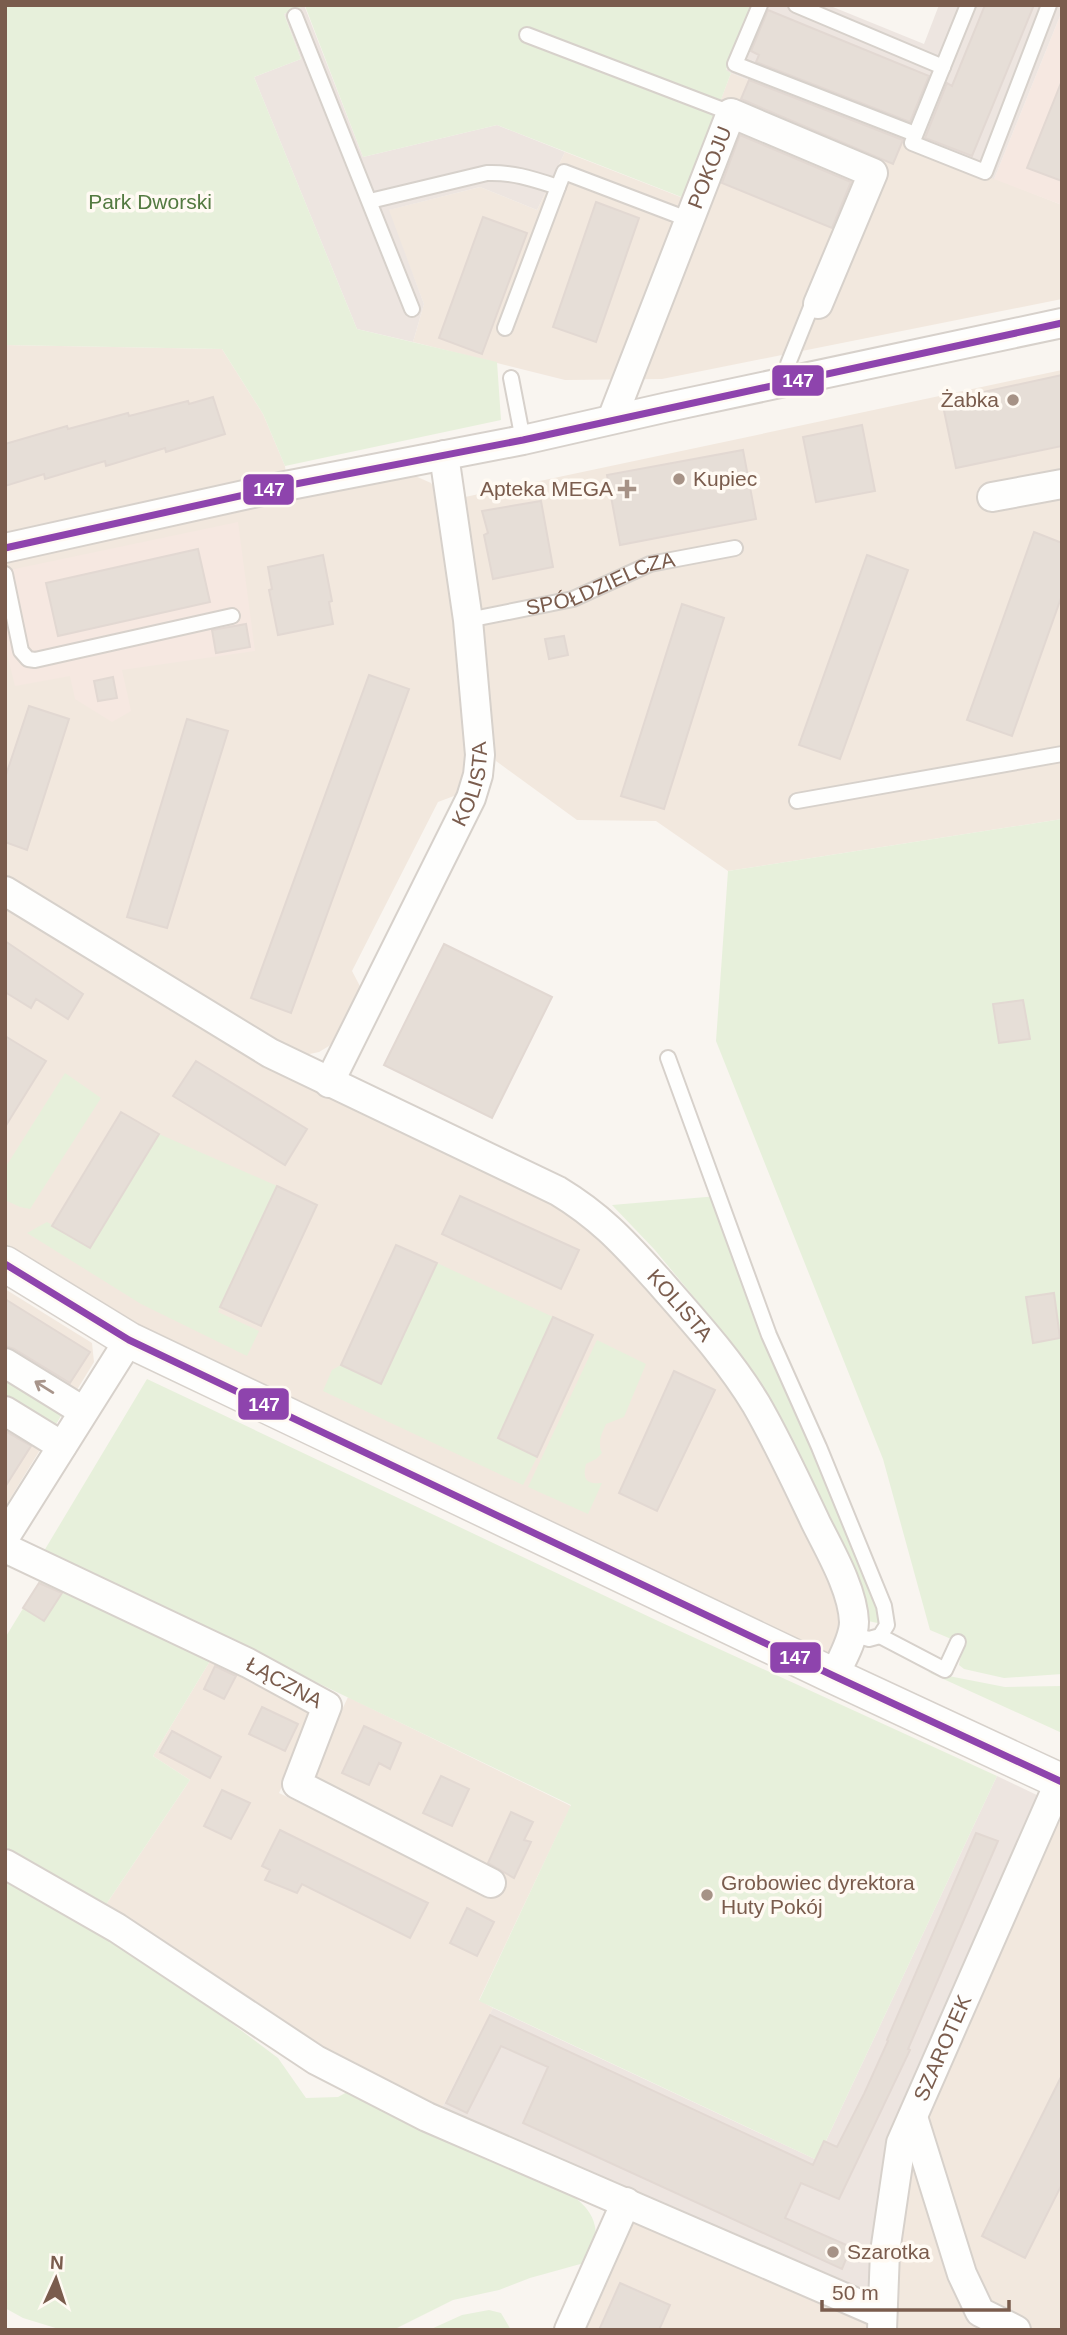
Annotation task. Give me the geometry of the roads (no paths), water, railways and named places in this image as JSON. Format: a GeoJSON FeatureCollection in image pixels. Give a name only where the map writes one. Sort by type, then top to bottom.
{"type":"FeatureCollection","features":[{"type":"Feature","properties":{"kind":"street","name":"POKOJU"},"geometry":{"type":"LineString","coordinates":[[612,419],[732,113],[873,173],[818,304]]}},
{"type":"Feature","properties":{"kind":"street"},"geometry":{"type":"LineString","coordinates":[[5,548],[280,487],[523,440],[1062,323]]}},
{"type":"Feature","properties":{"kind":"street","name":"KOLISTA"},"geometry":{"type":"LineString","coordinates":[[329,1083],[471,798],[478,775],[480,755],[468,620],[444,456]]}},
{"type":"Feature","properties":{"kind":"street"},"geometry":{"type":"LineString","coordinates":[[992,497],[1062,484]]}},
{"type":"Feature","properties":{"kind":"street","name":"KOLISTA"},"geometry":{"type":"LineString","coordinates":[[5,891],[270,1053],[558,1191],[610,1227],[690,1316],[755,1403],[836,1563],[850,1601],[854,1623],[834,1676]]}},
{"type":"Feature","properties":{"kind":"street"},"geometry":{"type":"LineString","coordinates":[[5,1264],[129,1340],[834,1676],[1061,1781]]}},
{"type":"Feature","properties":{"kind":"street"},"geometry":{"type":"LineString","coordinates":[[5,1537],[129,1340]]}},
{"type":"Feature","properties":{"kind":"street"},"geometry":{"type":"LineString","coordinates":[[5,1363],[83,1411]]}},
{"type":"Feature","properties":{"kind":"street"},"geometry":{"type":"LineString","coordinates":[[5,1411],[62,1446]]}},
{"type":"Feature","properties":{"kind":"street","name":"ŁĄCZNA"},"geometry":{"type":"LineString","coordinates":[[5,1548],[248,1663],[327,1706],[297,1784],[491,1883]]}},
{"type":"Feature","properties":{"kind":"street","name":"SZAROTEK"},"geometry":{"type":"LineString","coordinates":[[882,2322],[885,2252],[901,2143],[1061,1781]]}},
{"type":"Feature","properties":{"kind":"street"},"geometry":{"type":"LineString","coordinates":[[5,1864],[117,1928],[316,2060],[427,2117],[626,2202],[882,2322]]}},
{"type":"Feature","properties":{"kind":"street"},"geometry":{"type":"LineString","coordinates":[[913,2117],[962,2274],[980,2312],[1016,2330]]}},
{"type":"Feature","properties":{"kind":"street"},"geometry":{"type":"LineString","coordinates":[[569,2330],[626,2202]]}},
{"type":"Feature","properties":{"kind":"lane"},"geometry":{"type":"LineString","coordinates":[[760,5],[735,64],[915,134]]}},
{"type":"Feature","properties":{"kind":"lane"},"geometry":{"type":"LineString","coordinates":[[796,5],[943,66]]}},
{"type":"Feature","properties":{"kind":"lane"},"geometry":{"type":"LineString","coordinates":[[968,5],[912,143],[985,172],[1049,5]]}},
{"type":"Feature","properties":{"kind":"lane"},"geometry":{"type":"LineString","coordinates":[[295,16],[412,309]]}},
{"type":"Feature","properties":{"kind":"lane"},"geometry":{"type":"LineString","coordinates":[[527,35],[732,113]]}},
{"type":"Feature","properties":{"kind":"lane"},"geometry":{"type":"LineString","coordinates":[[369,201],[487,173],[507,172],[558,187]]}},
{"type":"Feature","properties":{"kind":"lane"},"geometry":{"type":"LineString","coordinates":[[505,328],[564,172],[690,220]]}},
{"type":"Feature","properties":{"kind":"lane"},"geometry":{"type":"LineString","coordinates":[[788,364],[813,302],[818,304]]}},
{"type":"Feature","properties":{"kind":"lane"},"geometry":{"type":"LineString","coordinates":[[512,378],[523,440]]}},
{"type":"Feature","properties":{"kind":"lane","name":"SPÓŁDZIELCZA"},"geometry":{"type":"LineString","coordinates":[[468,620],[573,599],[650,564],[735,548]]}},
{"type":"Feature","properties":{"kind":"lane"},"geometry":{"type":"LineString","coordinates":[[5,574],[21,652],[28,659],[35,660],[232,616]]}},
{"type":"Feature","properties":{"kind":"lane"},"geometry":{"type":"LineString","coordinates":[[797,801],[1062,754]]}},
{"type":"Feature","properties":{"kind":"lane"},"geometry":{"type":"LineString","coordinates":[[668,1058],[769,1335],[819,1447],[884,1606],[887,1625],[880,1636],[869,1639],[850,1634]]}},
{"type":"Feature","properties":{"kind":"lane"},"geometry":{"type":"LineString","coordinates":[[880,1636],[945,1670],[958,1642]]}},
{"type":"Feature","properties":{"kind":"place","name":"Żabka"},"geometry":{"type":"Point","coordinates":[1013,400]}},
{"type":"Feature","properties":{"kind":"place","name":"Kupiec"},"geometry":{"type":"Point","coordinates":[679,479]}},
{"type":"Feature","properties":{"kind":"place","name":"Apteka MEGA"},"geometry":{"type":"Point","coordinates":[627,489]}},
{"type":"Feature","properties":{"kind":"place","name":"Grobowiec dyrektora Huty Pokój"},"geometry":{"type":"Point","coordinates":[707,1895]}},
{"type":"Feature","properties":{"kind":"place","name":"Szarotka"},"geometry":{"type":"Point","coordinates":[833,2252]}},
{"type":"Feature","properties":{"kind":"park label","name":"Park Dworski"},"geometry":{"type":"Point","coordinates":[150,202]}}]}
